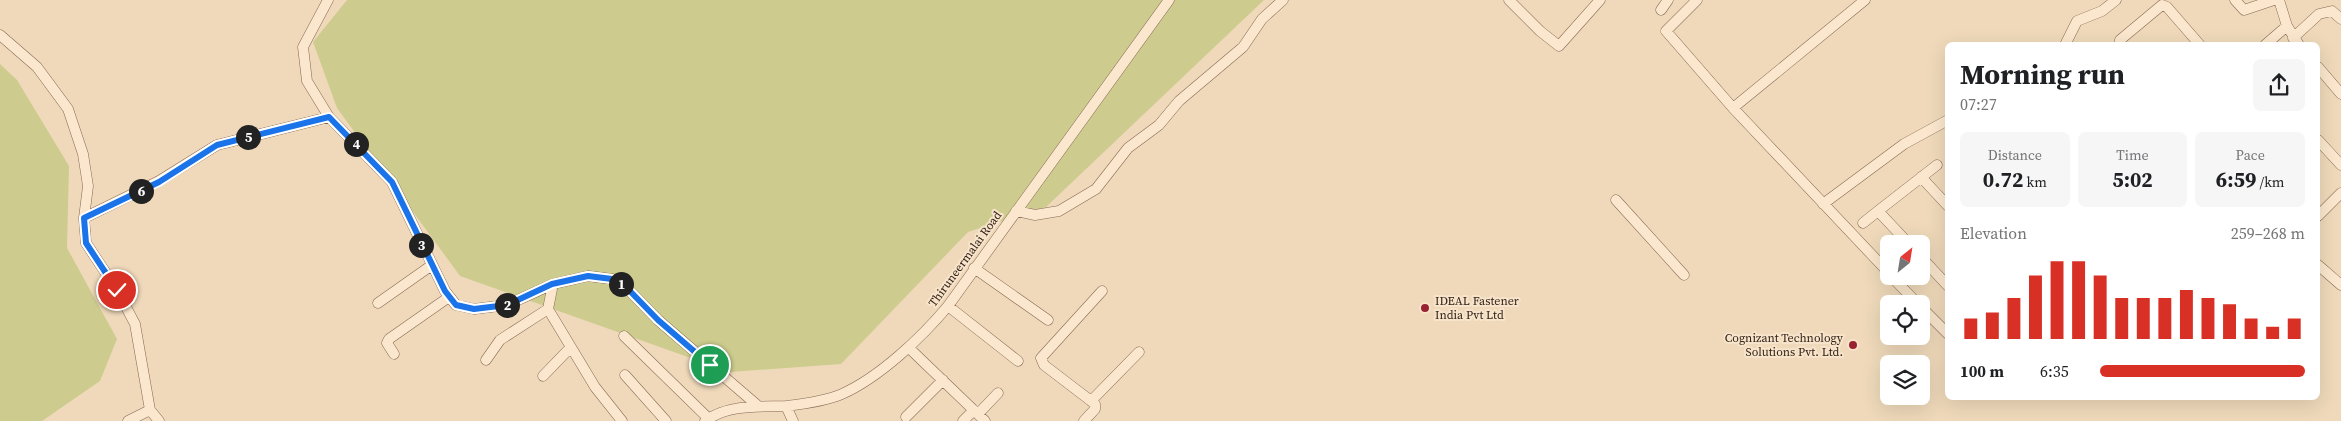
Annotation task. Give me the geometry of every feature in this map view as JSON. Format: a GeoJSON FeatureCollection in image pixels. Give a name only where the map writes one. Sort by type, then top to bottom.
{"type":"FeatureCollection","features":[{"type":"Feature","properties":{"kind":"street"},"geometry":{"type":"LineString","coordinates":[[328,0],[303,47],[307,81],[329,117],[392,182],[432,265],[456,305],[464,308],[507,305],[552,284],[588,276],[612,279],[627,288],[658,320],[757,405]]}},
{"type":"Feature","properties":{"kind":"street","name":"Thiruneermalai Road"},"geometry":{"type":"LineString","coordinates":[[706,420],[722,412],[757,405],[786,406],[822,400],[842,394],[909,348],[948,306],[1168,0]]}},
{"type":"Feature","properties":{"kind":"street"},"geometry":{"type":"LineString","coordinates":[[1016,211],[1035,215],[1058,211],[1096,189],[1128,148],[1159,125],[1179,101],[1243,47],[1262,19],[1283,0]]}},
{"type":"Feature","properties":{"kind":"street"},"geometry":{"type":"LineString","coordinates":[[1509,0],[1540,31],[1559,46],[1600,0]]}},
{"type":"Feature","properties":{"kind":"street"},"geometry":{"type":"LineString","coordinates":[[1661,10],[1668,0]]}},
{"type":"Feature","properties":{"kind":"street"},"geometry":{"type":"LineString","coordinates":[[1697,0],[1666,31],[1733,108],[1880,264]]}},
{"type":"Feature","properties":{"kind":"street"},"geometry":{"type":"LineString","coordinates":[[1733,108],[1865,0]]}},
{"type":"Feature","properties":{"kind":"street"},"geometry":{"type":"LineString","coordinates":[[2066,42],[2077,21],[2102,11],[2116,0]]}},
{"type":"Feature","properties":{"kind":"street"},"geometry":{"type":"LineString","coordinates":[[2235,0],[2244,10],[2256,2],[2274,0]]}},
{"type":"Feature","properties":{"kind":"street"},"geometry":{"type":"LineString","coordinates":[[2279,0],[2287,26],[2296,42],[2319,14],[2332,11],[2341,19]]}},
{"type":"Feature","properties":{"kind":"street"},"geometry":{"type":"LineString","coordinates":[[2120,42],[2162,5],[2167,7],[2197,42]]}},
{"type":"Feature","properties":{"kind":"street"},"geometry":{"type":"LineString","coordinates":[[2268,42],[2287,26]]}},
{"type":"Feature","properties":{"kind":"street"},"geometry":{"type":"LineString","coordinates":[[0,35],[37,67],[68,109],[83,154],[88,186],[84,218],[86,243],[117,290],[135,324],[150,410],[159,421]]}},
{"type":"Feature","properties":{"kind":"street"},"geometry":{"type":"LineString","coordinates":[[2320,69],[2341,94]]}},
{"type":"Feature","properties":{"kind":"street"},"geometry":{"type":"LineString","coordinates":[[84,218],[159,182],[217,145],[329,117]]}},
{"type":"Feature","properties":{"kind":"street"},"geometry":{"type":"LineString","coordinates":[[1823,204],[1904,144],[1945,122]]}},
{"type":"Feature","properties":{"kind":"street"},"geometry":{"type":"LineString","coordinates":[[2320,142],[2341,165]]}},
{"type":"Feature","properties":{"kind":"street"},"geometry":{"type":"LineString","coordinates":[[1863,223],[1937,165]]}},
{"type":"Feature","properties":{"kind":"street"},"geometry":{"type":"LineString","coordinates":[[1921,177],[1945,203]]}},
{"type":"Feature","properties":{"kind":"street"},"geometry":{"type":"LineString","coordinates":[[2320,214],[2341,193]]}},
{"type":"Feature","properties":{"kind":"street"},"geometry":{"type":"LineString","coordinates":[[1616,200],[1684,275]]}},
{"type":"Feature","properties":{"kind":"street"},"geometry":{"type":"LineString","coordinates":[[1878,211],[1901,235]]}},
{"type":"Feature","properties":{"kind":"street"},"geometry":{"type":"LineString","coordinates":[[378,303],[432,265]]}},
{"type":"Feature","properties":{"kind":"street"},"geometry":{"type":"LineString","coordinates":[[2320,266],[2340,281]]}},
{"type":"Feature","properties":{"kind":"street"},"geometry":{"type":"LineString","coordinates":[[1930,267],[1945,283]]}},
{"type":"Feature","properties":{"kind":"street"},"geometry":{"type":"LineString","coordinates":[[974,268],[1048,320]]}},
{"type":"Feature","properties":{"kind":"street"},"geometry":{"type":"LineString","coordinates":[[552,284],[548,309],[595,387],[622,421]]}},
{"type":"Feature","properties":{"kind":"street"},"geometry":{"type":"LineString","coordinates":[[1900,285],[1909,295]]}},
{"type":"Feature","properties":{"kind":"street"},"geometry":{"type":"LineString","coordinates":[[1084,421],[1095,409],[1095,404],[1044,365],[1041,358],[1102,291]]}},
{"type":"Feature","properties":{"kind":"street"},"geometry":{"type":"LineString","coordinates":[[394,354],[387,343],[389,339],[449,296]]}},
{"type":"Feature","properties":{"kind":"street"},"geometry":{"type":"LineString","coordinates":[[948,306],[1018,361]]}},
{"type":"Feature","properties":{"kind":"street"},"geometry":{"type":"LineString","coordinates":[[486,360],[500,340],[548,309]]}},
{"type":"Feature","properties":{"kind":"street"},"geometry":{"type":"LineString","coordinates":[[1930,316],[1945,331]]}},
{"type":"Feature","properties":{"kind":"street"},"geometry":{"type":"LineString","coordinates":[[624,336],[706,420]]}},
{"type":"Feature","properties":{"kind":"street"},"geometry":{"type":"LineString","coordinates":[[544,376],[570,348]]}},
{"type":"Feature","properties":{"kind":"street"},"geometry":{"type":"LineString","coordinates":[[909,348],[979,415]]}},
{"type":"Feature","properties":{"kind":"street"},"geometry":{"type":"LineString","coordinates":[[1091,401],[1139,352]]}},
{"type":"Feature","properties":{"kind":"street"},"geometry":{"type":"LineString","coordinates":[[625,374],[666,421]]}},
{"type":"Feature","properties":{"kind":"street"},"geometry":{"type":"LineString","coordinates":[[906,417],[943,380]]}},
{"type":"Feature","properties":{"kind":"street"},"geometry":{"type":"LineString","coordinates":[[963,421],[979,415],[998,393]]}},
{"type":"Feature","properties":{"kind":"street"},"geometry":{"type":"LineString","coordinates":[[786,406],[793,421]]}},
{"type":"Feature","properties":{"kind":"street"},"geometry":{"type":"LineString","coordinates":[[128,421],[150,410]]}},
{"type":"Feature","properties":{"kind":"shaded area"},"geometry":{"type":"Polygon","coordinates":[[[347,0],[1264,0],[1046,207],[968,232],[841,364],[730,372],[460,276],[337,108],[313,42],[347,0]]]}},
{"type":"Feature","properties":{"kind":"shaded area"},"geometry":{"type":"Polygon","coordinates":[[[0,64],[17,80],[69,166],[67,248],[117,339],[100,381],[42,421],[0,421],[0,64]]]}},
{"type":"Feature","properties":{"kind":"place","name":"IDEAL Fastener India Pvt Ltd"},"geometry":{"type":"Point","coordinates":[1425,308]}},
{"type":"Feature","properties":{"kind":"place","name":"Cognizant Technology Solutions Pvt. Ltd."},"geometry":{"type":"Point","coordinates":[1853,345]}},
{"type":"Feature","properties":{"kind":"route"},"geometry":{"type":"LineString","coordinates":[[117,290],[86,243],[84,218],[159,182],[217,145],[329,117],[392,182],[405,213],[445,291],[456,305],[474,309],[507,305],[552,284],[588,276],[612,279],[627,288],[658,320],[710,365]]}}]}
